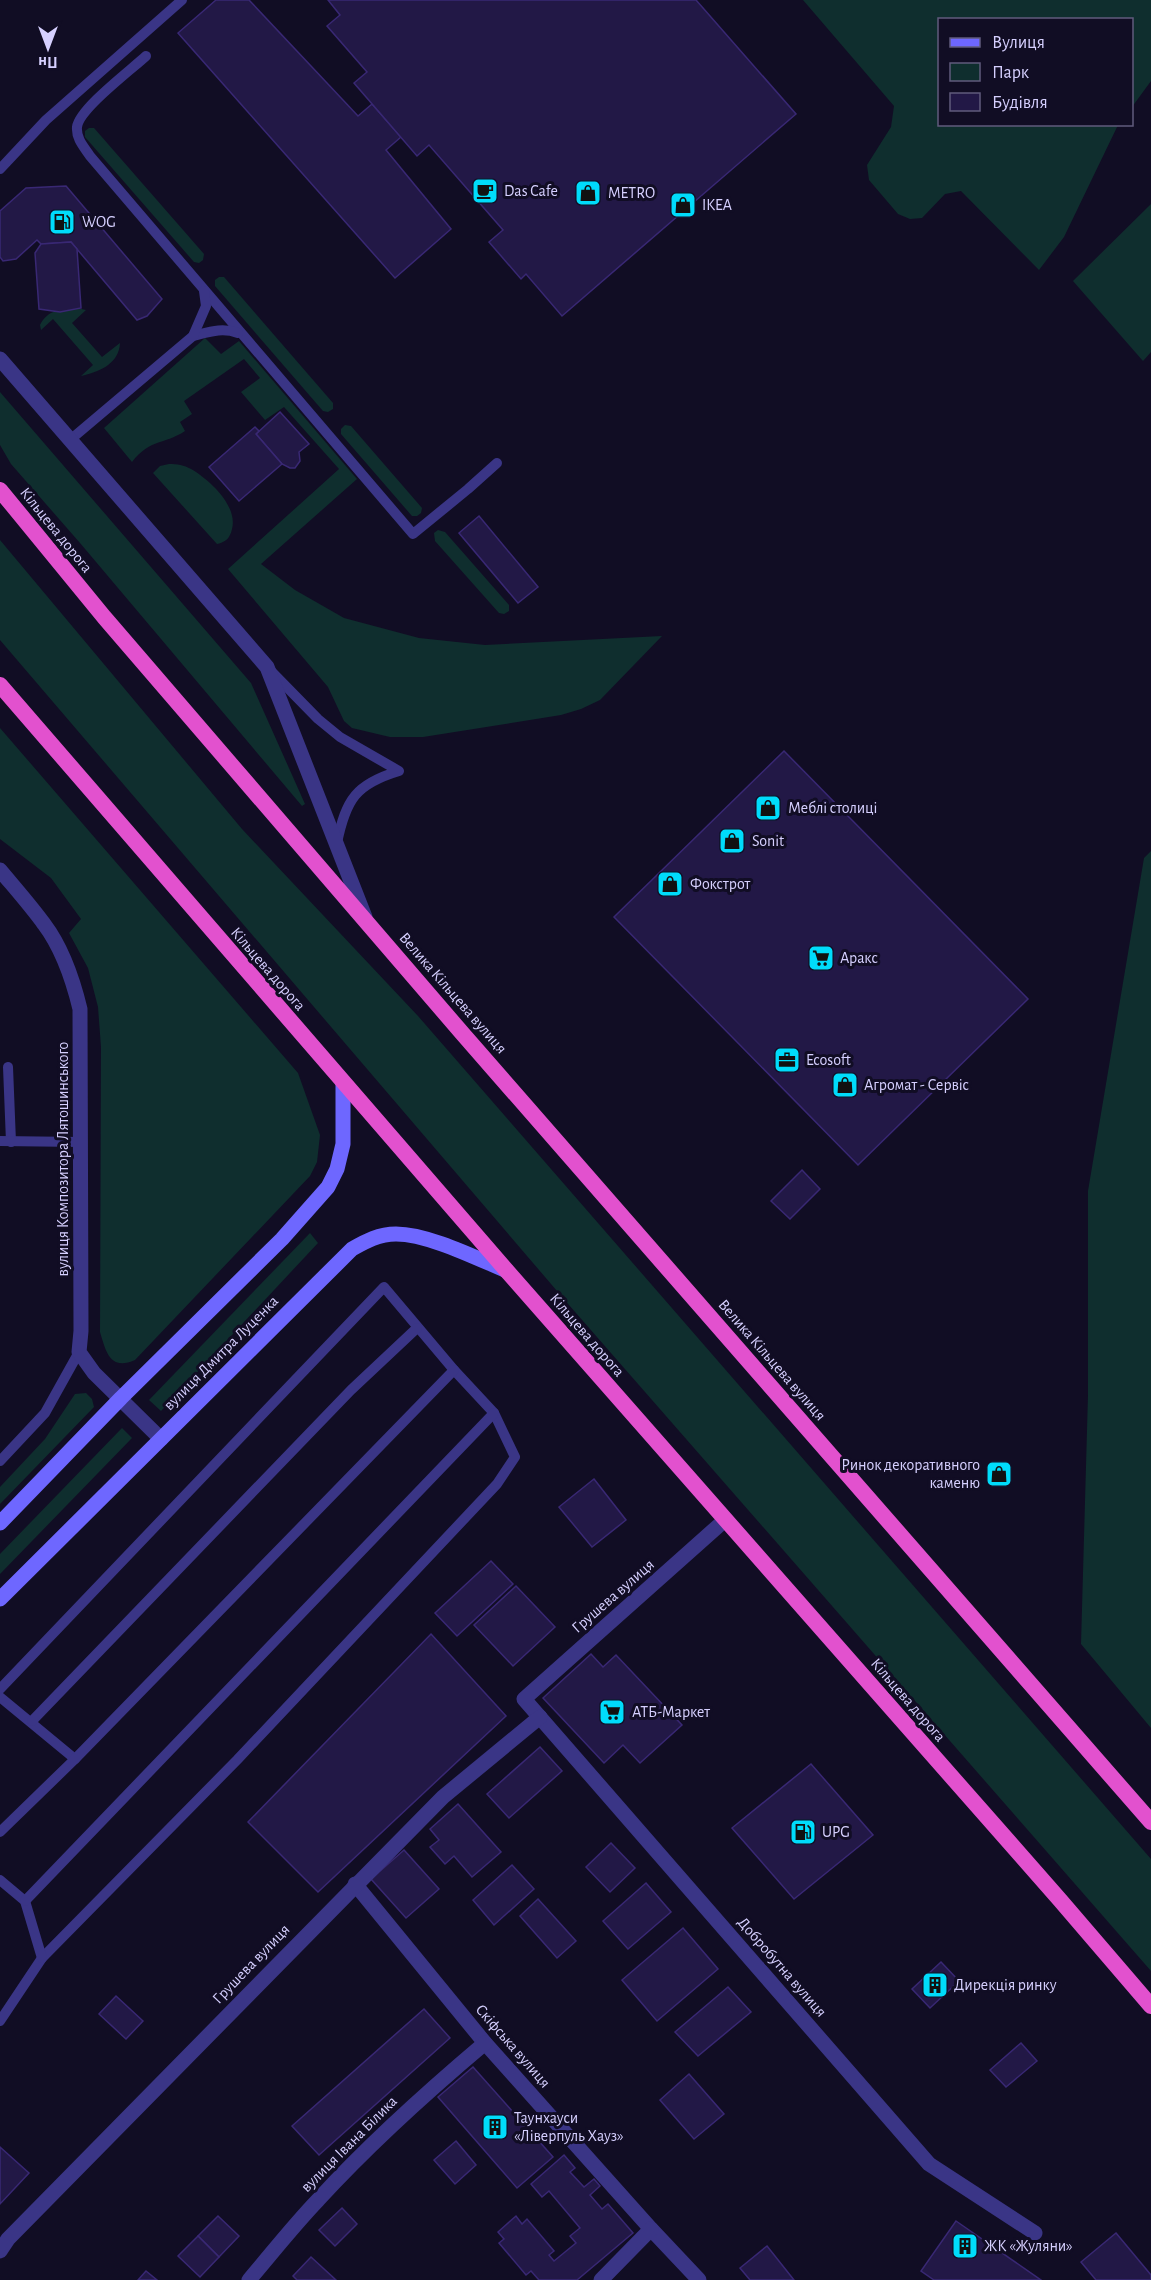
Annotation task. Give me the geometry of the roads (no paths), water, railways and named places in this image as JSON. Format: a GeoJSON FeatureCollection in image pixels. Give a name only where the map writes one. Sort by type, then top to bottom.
{"type":"FeatureCollection","features":[{"type":"Feature","properties":{"kind":"highway","name":"Кільцева дорога"},"geometry":{"type":"LineString","coordinates":[[0,490],[104,617],[366,920]]}},
{"type":"Feature","properties":{"kind":"highway","name":"Кільцева дорога"},"geometry":{"type":"LineString","coordinates":[[0,685],[343,1083],[1151,2006]]}},
{"type":"Feature","properties":{"kind":"highway","name":"Велика Кільцева вулиця"},"geometry":{"type":"LineString","coordinates":[[366,920],[1151,1822]]}},
{"type":"Feature","properties":{"kind":"main road"},"geometry":{"type":"LineString","coordinates":[[0,1523],[121,1398],[282,1239],[328,1187],[337,1169],[343,1144],[343,1083]]}},
{"type":"Feature","properties":{"kind":"main road","name":"вулиця Дмитра Луценка"},"geometry":{"type":"LineString","coordinates":[[0,1599],[352,1249],[370,1238],[396,1234],[420,1238],[507,1271]]}},
{"type":"Feature","properties":{"kind":"street"},"geometry":{"type":"LineString","coordinates":[[0,359],[267,667],[366,920]]}},
{"type":"Feature","properties":{"kind":"street","name":"вулиця Композитора Лятошинського"},"geometry":{"type":"LineString","coordinates":[[0,870],[45,925],[61,952],[73,980],[80,1009],[82,1038],[79,1352]]}},
{"type":"Feature","properties":{"kind":"street"},"geometry":{"type":"LineString","coordinates":[[79,1352],[94,1373],[160,1439]]}},
{"type":"Feature","properties":{"kind":"street","name":"Грушева вулиця"},"geometry":{"type":"LineString","coordinates":[[524,1699],[725,1520]]}},
{"type":"Feature","properties":{"kind":"street","name":"Добробутна вулиця"},"geometry":{"type":"LineString","coordinates":[[524,1699],[929,2164],[1035,2233]]}},
{"type":"Feature","properties":{"kind":"street","name":"Грушева вулиця"},"geometry":{"type":"LineString","coordinates":[[0,2251],[8,2239],[355,1884],[443,1797],[540,1717]]}},
{"type":"Feature","properties":{"kind":"street","name":"Скіфська вулиця"},"geometry":{"type":"LineString","coordinates":[[355,1884],[485,2043],[699,2280]]}},
{"type":"Feature","properties":{"kind":"street","name":"вулиця Івана Білика"},"geometry":{"type":"LineString","coordinates":[[249,2280],[317,2200],[378,2138],[485,2043]]}},
{"type":"Feature","properties":{"kind":"street"},"geometry":{"type":"LineString","coordinates":[[601,2280],[651,2229]]}},
{"type":"Feature","properties":{"kind":"lane"},"geometry":{"type":"LineString","coordinates":[[0,169],[46,120],[182,0]]}},
{"type":"Feature","properties":{"kind":"lane"},"geometry":{"type":"LineString","coordinates":[[146,56],[84,111],[77,126],[79,140],[204,291],[413,534],[497,463]]}},
{"type":"Feature","properties":{"kind":"lane"},"geometry":{"type":"LineString","coordinates":[[193,336],[206,306],[204,291]]}},
{"type":"Feature","properties":{"kind":"lane"},"geometry":{"type":"LineString","coordinates":[[70,440],[193,336],[228,329],[242,334]]}},
{"type":"Feature","properties":{"kind":"lane"},"geometry":{"type":"LineString","coordinates":[[267,667],[318,719],[340,737],[399,771],[376,778],[352,798],[341,822],[336,846]]}},
{"type":"Feature","properties":{"kind":"lane"},"geometry":{"type":"LineString","coordinates":[[8,1066],[5,1141],[80,1142]]}},
{"type":"Feature","properties":{"kind":"lane"},"geometry":{"type":"LineString","coordinates":[[0,1689],[384,1287],[417,1328],[494,1413],[515,1457],[498,1484],[237,1760],[42,1958],[0,2021]]}},
{"type":"Feature","properties":{"kind":"lane"},"geometry":{"type":"LineString","coordinates":[[32,1721],[351,1390],[417,1328]]}},
{"type":"Feature","properties":{"kind":"lane"},"geometry":{"type":"LineString","coordinates":[[0,1461],[45,1413],[79,1352]]}},
{"type":"Feature","properties":{"kind":"lane"},"geometry":{"type":"LineString","coordinates":[[0,1832],[75,1759],[454,1370]]}},
{"type":"Feature","properties":{"kind":"lane"},"geometry":{"type":"LineString","coordinates":[[25,1901],[494,1413]]}},
{"type":"Feature","properties":{"kind":"lane"},"geometry":{"type":"LineString","coordinates":[[0,1697],[32,1721],[75,1759]]}},
{"type":"Feature","properties":{"kind":"lane"},"geometry":{"type":"LineString","coordinates":[[0,1880],[25,1901],[42,1958]]}},
{"type":"Feature","properties":{"kind":"place","name":"Das Cafe"},"geometry":{"type":"Point","coordinates":[485,191]}},
{"type":"Feature","properties":{"kind":"place","name":"METRO"},"geometry":{"type":"Point","coordinates":[588,193]}},
{"type":"Feature","properties":{"kind":"place","name":"IKEA"},"geometry":{"type":"Point","coordinates":[683,205]}},
{"type":"Feature","properties":{"kind":"place","name":"WOG"},"geometry":{"type":"Point","coordinates":[62,222]}},
{"type":"Feature","properties":{"kind":"place","name":"Меблі столиці"},"geometry":{"type":"Point","coordinates":[768,808]}},
{"type":"Feature","properties":{"kind":"place","name":"Sonit"},"geometry":{"type":"Point","coordinates":[732,841]}},
{"type":"Feature","properties":{"kind":"place","name":"Фокстрот"},"geometry":{"type":"Point","coordinates":[670,884]}},
{"type":"Feature","properties":{"kind":"place","name":"Аракс"},"geometry":{"type":"Point","coordinates":[821,958]}},
{"type":"Feature","properties":{"kind":"place","name":"Ecosoft"},"geometry":{"type":"Point","coordinates":[787,1060]}},
{"type":"Feature","properties":{"kind":"place","name":"Агромат - Сервіс"},"geometry":{"type":"Point","coordinates":[845,1085]}},
{"type":"Feature","properties":{"kind":"place","name":"Ринок декоративного каменю"},"geometry":{"type":"Point","coordinates":[999,1474]}},
{"type":"Feature","properties":{"kind":"place","name":"АТБ-Маркет"},"geometry":{"type":"Point","coordinates":[612,1712]}},
{"type":"Feature","properties":{"kind":"place","name":"UPG"},"geometry":{"type":"Point","coordinates":[803,1832]}},
{"type":"Feature","properties":{"kind":"place","name":"Дирекція ринку"},"geometry":{"type":"Point","coordinates":[935,1985]}},
{"type":"Feature","properties":{"kind":"place","name":"Таунхауси «Ліверпуль Хауз»"},"geometry":{"type":"Point","coordinates":[495,2127]}},
{"type":"Feature","properties":{"kind":"place","name":"ЖК «Жуляни»"},"geometry":{"type":"Point","coordinates":[965,2246]}}]}
